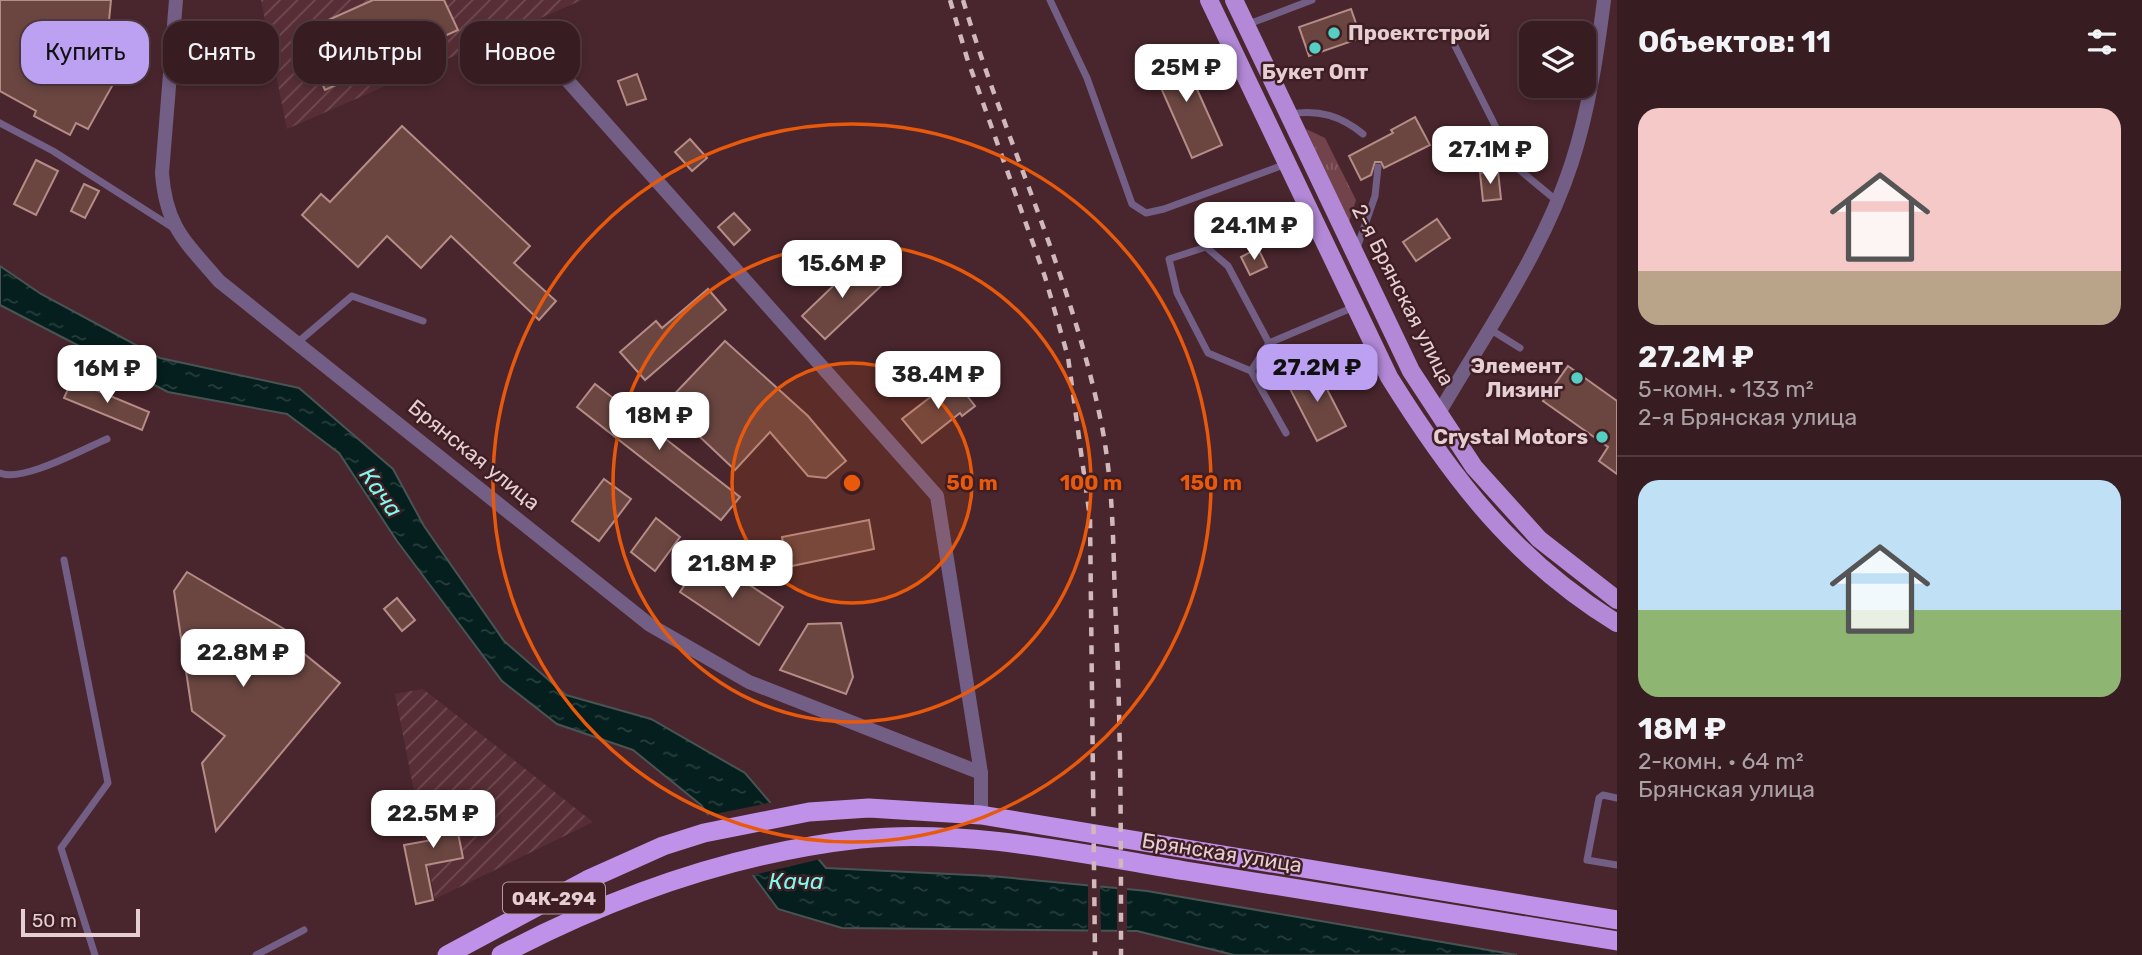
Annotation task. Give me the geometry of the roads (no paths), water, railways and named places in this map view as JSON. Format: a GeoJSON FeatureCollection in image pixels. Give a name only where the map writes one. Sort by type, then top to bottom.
{"type":"FeatureCollection","features":[{"type":"Feature","properties":{"kind":"highway","name":"Брянская улица"},"geometry":{"type":"LineString","coordinates":[[447,955],[587,880],[663,846],[704,833],[809,812],[919,809],[981,815],[1617,920]]}},
{"type":"Feature","properties":{"kind":"highway","name":"Брянская улица"},"geometry":{"type":"LineString","coordinates":[[501,955],[671,880],[818,845],[863,839],[927,838],[1041,848],[1617,941]]}},
{"type":"Feature","properties":{"kind":"main road"},"geometry":{"type":"LineString","coordinates":[[1209,0],[1389,377],[1424,434],[1481,509],[1552,580],[1617,623]]}},
{"type":"Feature","properties":{"kind":"main road","name":"2-я Брянская улица"},"geometry":{"type":"LineString","coordinates":[[1234,0],[1411,371],[1474,467],[1539,539],[1617,600]]}},
{"type":"Feature","properties":{"kind":"street","name":"Брянская улица"},"geometry":{"type":"LineString","coordinates":[[176,0],[162,173],[164,199],[175,230],[219,281],[650,625],[749,682],[981,773]]}},
{"type":"Feature","properties":{"kind":"street"},"geometry":{"type":"LineString","coordinates":[[1439,413],[1531,258],[1557,201],[1571,163],[1592,86],[1604,0]]}},
{"type":"Feature","properties":{"kind":"street"},"geometry":{"type":"LineString","coordinates":[[571,84],[937,496],[981,773],[981,815]]}},
{"type":"Feature","properties":{"kind":"lane"},"geometry":{"type":"LineString","coordinates":[[1050,0],[1087,78],[1132,204],[1146,213],[1164,209],[1286,163]]}},
{"type":"Feature","properties":{"kind":"lane"},"geometry":{"type":"LineString","coordinates":[[1246,25],[1312,0]]}},
{"type":"Feature","properties":{"kind":"lane"},"geometry":{"type":"LineString","coordinates":[[1455,46],[1516,167],[1557,201]]}},
{"type":"Feature","properties":{"kind":"lane"},"geometry":{"type":"LineString","coordinates":[[1288,115],[1311,110],[1346,120],[1363,134]]}},
{"type":"Feature","properties":{"kind":"lane"},"geometry":{"type":"LineString","coordinates":[[0,123],[53,151],[175,230]]}},
{"type":"Feature","properties":{"kind":"lane"},"geometry":{"type":"LineString","coordinates":[[1354,255],[1375,196],[1378,167]]}},
{"type":"Feature","properties":{"kind":"lane"},"geometry":{"type":"LineString","coordinates":[[1269,343],[1228,266],[1206,247],[1170,259],[1177,293],[1208,353],[1251,371],[1286,433]]}},
{"type":"Feature","properties":{"kind":"lane"},"geometry":{"type":"LineString","coordinates":[[297,343],[352,296],[423,321]]}},
{"type":"Feature","properties":{"kind":"lane"},"geometry":{"type":"LineString","coordinates":[[1251,371],[1269,343],[1355,306]]}},
{"type":"Feature","properties":{"kind":"lane"},"geometry":{"type":"LineString","coordinates":[[1488,328],[1520,348]]}},
{"type":"Feature","properties":{"kind":"lane"},"geometry":{"type":"LineString","coordinates":[[0,473],[9,477],[27,472],[107,439]]}},
{"type":"Feature","properties":{"kind":"lane"},"geometry":{"type":"LineString","coordinates":[[64,560],[108,783],[61,848],[95,955]]}},
{"type":"Feature","properties":{"kind":"lane"},"geometry":{"type":"LineString","coordinates":[[1617,798],[1603,795],[1598,798],[1587,860],[1617,866]]}},
{"type":"Feature","properties":{"kind":"lane"},"geometry":{"type":"LineString","coordinates":[[256,955],[304,930]]}},
{"type":"Feature","properties":{"kind":"water","name":"Кача"},"geometry":{"type":"Polygon","coordinates":[[[0,266],[41,294],[160,358],[299,388],[393,469],[424,526],[504,641],[566,695],[651,719],[745,773],[826,868],[991,876],[1147,891],[1517,955],[1234,955],[1137,931],[842,928],[778,909],[701,805],[633,750],[557,724],[502,681],[397,541],[339,453],[287,414],[168,392],[0,305],[0,266]]]}},
{"type":"Feature","properties":{"kind":"railway"},"geometry":{"type":"LineString","coordinates":[[950,0],[967,58],[1045,277],[1068,357],[1090,518],[1095,955]]}},
{"type":"Feature","properties":{"kind":"railway"},"geometry":{"type":"LineString","coordinates":[[963,0],[1072,311],[1100,417],[1108,462],[1118,690],[1121,955]]}},
{"type":"Feature","properties":{"kind":"place","name":"Проектстрой"},"geometry":{"type":"Point","coordinates":[1334,33]}},
{"type":"Feature","properties":{"kind":"place","name":"Букет Опт"},"geometry":{"type":"Point","coordinates":[1315,48]}},
{"type":"Feature","properties":{"kind":"place","name":"Элемент Лизинг"},"geometry":{"type":"Point","coordinates":[1577,378]}},
{"type":"Feature","properties":{"kind":"place","name":"Crystal Motors"},"geometry":{"type":"Point","coordinates":[1602,437]}}]}
